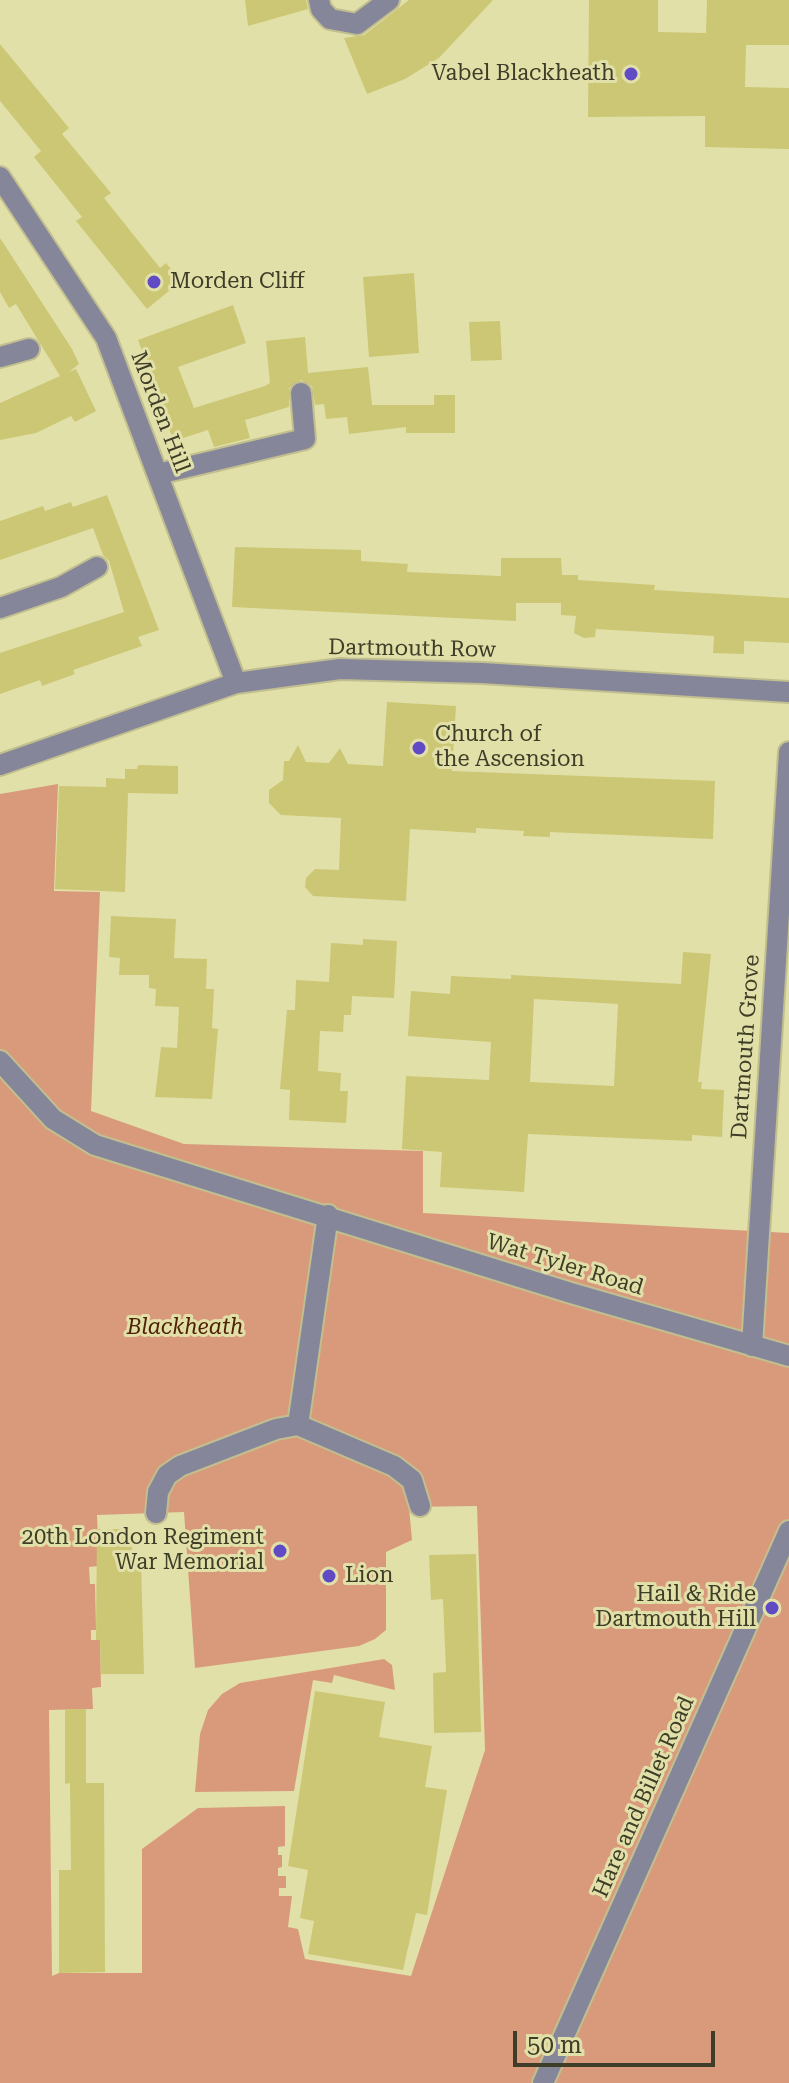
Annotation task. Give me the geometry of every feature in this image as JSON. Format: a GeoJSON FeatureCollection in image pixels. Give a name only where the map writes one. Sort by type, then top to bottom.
{"type":"FeatureCollection","features":[{"type":"Feature","properties":{"kind":"street"},"geometry":{"type":"LineString","coordinates":[[319,0],[321,9],[330,19],[357,24],[389,0]]}},
{"type":"Feature","properties":{"kind":"street","name":"Morden Hill"},"geometry":{"type":"LineString","coordinates":[[0,177],[106,338],[236,683]]}},
{"type":"Feature","properties":{"kind":"street"},"geometry":{"type":"LineString","coordinates":[[0,357],[29,349]]}},
{"type":"Feature","properties":{"kind":"street"},"geometry":{"type":"LineString","coordinates":[[158,474],[305,439],[301,393]]}},
{"type":"Feature","properties":{"kind":"street"},"geometry":{"type":"LineString","coordinates":[[0,608],[61,587],[97,567]]}},
{"type":"Feature","properties":{"kind":"street","name":"Dartmouth Row"},"geometry":{"type":"LineString","coordinates":[[0,765],[236,683],[340,669],[789,692]]}},
{"type":"Feature","properties":{"kind":"street","name":"Dartmouth Grove"},"geometry":{"type":"LineString","coordinates":[[752,1346],[789,752]]}},
{"type":"Feature","properties":{"kind":"street","name":"Wat Tyler Road"},"geometry":{"type":"LineString","coordinates":[[0,1061],[53,1119],[95,1145],[153,1166],[328,1215],[571,1293],[789,1356]]}},
{"type":"Feature","properties":{"kind":"street"},"geometry":{"type":"LineString","coordinates":[[298,1425],[328,1215]]}},
{"type":"Feature","properties":{"kind":"street"},"geometry":{"type":"LineString","coordinates":[[156,1513],[158,1492],[167,1475],[180,1466],[276,1429],[298,1425],[394,1466],[412,1480],[420,1506]]}},
{"type":"Feature","properties":{"kind":"street","name":"Hare and Billet Road"},"geometry":{"type":"LineString","coordinates":[[543,2083],[789,1531]]}},
{"type":"Feature","properties":{"kind":"green space","name":"Blackheath"},"geometry":{"type":"Polygon","coordinates":[[[58,784],[54,891],[100,892],[91,1111],[184,1144],[423,1151],[423,1213],[789,1233],[789,2083],[0,2083],[0,794],[58,784]],[[477,1506],[409,1507],[412,1540],[386,1552],[386,1630],[375,1639],[359,1646],[195,1668],[184,1512],[97,1515],[99,1566],[89,1567],[90,1584],[95,1584],[96,1630],[91,1630],[91,1640],[100,1640],[101,1687],[92,1688],[93,1709],[49,1710],[52,1976],[59,1973],[142,1973],[142,1849],[198,1808],[285,1806],[285,1846],[278,1847],[282,1867],[278,1868],[278,1876],[286,1876],[286,1888],[279,1888],[279,1896],[292,1896],[288,1927],[298,1929],[305,1959],[411,1976],[485,1750],[477,1506]]]}},
{"type":"Feature","properties":{"kind":"green space"},"geometry":{"type":"Polygon","coordinates":[[[384,1659],[392,1665],[395,1690],[334,1675],[332,1683],[313,1680],[294,1791],[195,1792],[200,1734],[208,1710],[222,1694],[240,1683],[384,1659]]]}},
{"type":"Feature","properties":{"kind":"building"},"geometry":{"type":"Polygon","coordinates":[[[245,0],[306,0],[308,9],[248,26],[245,0]]]}},
{"type":"Feature","properties":{"kind":"building"},"geometry":{"type":"Polygon","coordinates":[[[409,0],[493,0],[439,58],[405,79],[367,94],[344,38],[364,35],[409,0]]]}},
{"type":"Feature","properties":{"kind":"building"},"geometry":{"type":"Polygon","coordinates":[[[589,0],[658,0],[658,32],[706,33],[707,0],[789,0],[789,45],[746,45],[745,87],[789,88],[789,149],[705,147],[705,116],[588,117],[589,0]]]}},
{"type":"Feature","properties":{"kind":"building"},"geometry":{"type":"Polygon","coordinates":[[[0,44],[69,128],[62,134],[111,193],[104,198],[160,268],[166,263],[181,281],[147,309],[76,221],[82,217],[34,157],[41,151],[0,101],[0,44]]]}},
{"type":"Feature","properties":{"kind":"building"},"geometry":{"type":"Polygon","coordinates":[[[0,238],[72,349],[79,364],[69,372],[76,369],[96,411],[75,422],[71,416],[36,433],[0,440],[0,403],[60,376],[16,304],[9,308],[0,292],[0,238]]]}},
{"type":"Feature","properties":{"kind":"building"},"geometry":{"type":"Polygon","coordinates":[[[414,273],[419,353],[369,357],[363,277],[414,273]]]}},
{"type":"Feature","properties":{"kind":"building"},"geometry":{"type":"Polygon","coordinates":[[[233,305],[246,343],[178,367],[194,408],[270,383],[266,341],[305,337],[308,373],[368,367],[372,405],[434,405],[434,395],[455,395],[455,433],[406,433],[406,427],[349,434],[347,417],[326,419],[324,404],[315,405],[312,386],[301,380],[289,388],[289,407],[245,420],[250,438],[214,447],[208,430],[174,441],[145,371],[149,369],[138,340],[233,305]]]}},
{"type":"Feature","properties":{"kind":"building"},"geometry":{"type":"Polygon","coordinates":[[[500,321],[502,360],[471,361],[469,322],[500,321]]]}},
{"type":"Feature","properties":{"kind":"building"},"geometry":{"type":"Polygon","coordinates":[[[107,495],[159,630],[138,637],[142,646],[73,670],[75,674],[42,686],[40,680],[0,694],[0,653],[124,612],[109,561],[103,555],[93,528],[0,560],[0,521],[43,506],[45,511],[71,502],[73,507],[107,495]]]}},
{"type":"Feature","properties":{"kind":"building"},"geometry":{"type":"Polygon","coordinates":[[[235,547],[361,550],[361,561],[408,564],[407,572],[501,576],[501,558],[561,558],[562,575],[578,575],[578,580],[655,585],[654,590],[789,598],[789,643],[744,641],[744,654],[713,653],[714,636],[596,629],[595,637],[584,638],[574,633],[576,616],[561,615],[561,603],[516,603],[516,621],[232,607],[235,547]]]}},
{"type":"Feature","properties":{"kind":"building"},"geometry":{"type":"Polygon","coordinates":[[[387,702],[456,706],[452,771],[715,781],[713,839],[550,832],[550,837],[523,836],[524,831],[476,828],[476,833],[410,829],[406,901],[313,896],[305,887],[306,878],[315,869],[339,870],[341,818],[281,815],[269,803],[269,790],[283,780],[284,761],[289,761],[298,745],[306,762],[329,763],[340,748],[348,764],[383,766],[387,702]]]}},
{"type":"Feature","properties":{"kind":"building"},"geometry":{"type":"Polygon","coordinates":[[[138,765],[178,766],[178,794],[128,793],[125,892],[55,889],[59,786],[106,787],[106,778],[125,779],[125,769],[137,769],[138,765]]]}},
{"type":"Feature","properties":{"kind":"building"},"geometry":{"type":"Polygon","coordinates":[[[111,916],[176,919],[174,958],[207,959],[206,989],[214,989],[212,1028],[218,1029],[212,1099],[155,1097],[161,1047],[177,1048],[179,1007],[155,1006],[156,989],[149,988],[149,975],[119,975],[120,958],[109,957],[111,916]]]}},
{"type":"Feature","properties":{"kind":"building"},"geometry":{"type":"Polygon","coordinates":[[[363,939],[397,941],[394,998],[352,996],[351,1015],[344,1015],[343,1032],[320,1031],[318,1071],[341,1073],[340,1091],[348,1091],[346,1123],[289,1120],[290,1090],[280,1089],[287,1010],[295,1010],[296,980],[329,982],[331,943],[363,945],[363,939]]]}},
{"type":"Feature","properties":{"kind":"building"},"geometry":{"type":"Polygon","coordinates":[[[683,952],[711,954],[698,1082],[702,1082],[701,1089],[724,1090],[722,1137],[692,1135],[692,1141],[528,1134],[524,1192],[440,1187],[442,1152],[402,1149],[406,1076],[489,1080],[491,1042],[408,1036],[411,991],[450,994],[451,976],[511,979],[511,975],[681,984],[683,952]],[[534,999],[530,1082],[614,1086],[618,1004],[534,999]]]}},
{"type":"Feature","properties":{"kind":"building"},"geometry":{"type":"Polygon","coordinates":[[[97,1529],[130,1529],[133,1560],[141,1560],[144,1674],[101,1674],[100,1640],[96,1640],[97,1529]]]}},
{"type":"Feature","properties":{"kind":"building"},"geometry":{"type":"Polygon","coordinates":[[[476,1554],[481,1732],[434,1733],[433,1673],[446,1672],[443,1599],[431,1600],[429,1555],[476,1554]]]}},
{"type":"Feature","properties":{"kind":"building"},"geometry":{"type":"Polygon","coordinates":[[[315,1691],[385,1702],[379,1737],[432,1746],[425,1787],[447,1790],[427,1915],[416,1913],[403,1970],[308,1954],[314,1921],[300,1918],[308,1870],[288,1866],[315,1691]]]}},
{"type":"Feature","properties":{"kind":"building"},"geometry":{"type":"Polygon","coordinates":[[[65,1709],[86,1709],[86,1783],[104,1783],[105,1972],[59,1973],[59,1870],[71,1870],[70,1783],[65,1784],[65,1709]]]}},
{"type":"Feature","properties":{"kind":"place","name":"Vabel Blackheath"},"geometry":{"type":"Point","coordinates":[631,74]}},
{"type":"Feature","properties":{"kind":"place","name":"Morden Cliff"},"geometry":{"type":"Point","coordinates":[154,282]}},
{"type":"Feature","properties":{"kind":"place","name":"Church of the Ascension"},"geometry":{"type":"Point","coordinates":[419,748]}},
{"type":"Feature","properties":{"kind":"place","name":"20th London Regiment War Memorial"},"geometry":{"type":"Point","coordinates":[280,1551]}},
{"type":"Feature","properties":{"kind":"place","name":"Lion"},"geometry":{"type":"Point","coordinates":[329,1576]}},
{"type":"Feature","properties":{"kind":"place","name":"Hail & Ride Dartmouth Hill"},"geometry":{"type":"Point","coordinates":[772,1608]}}]}
